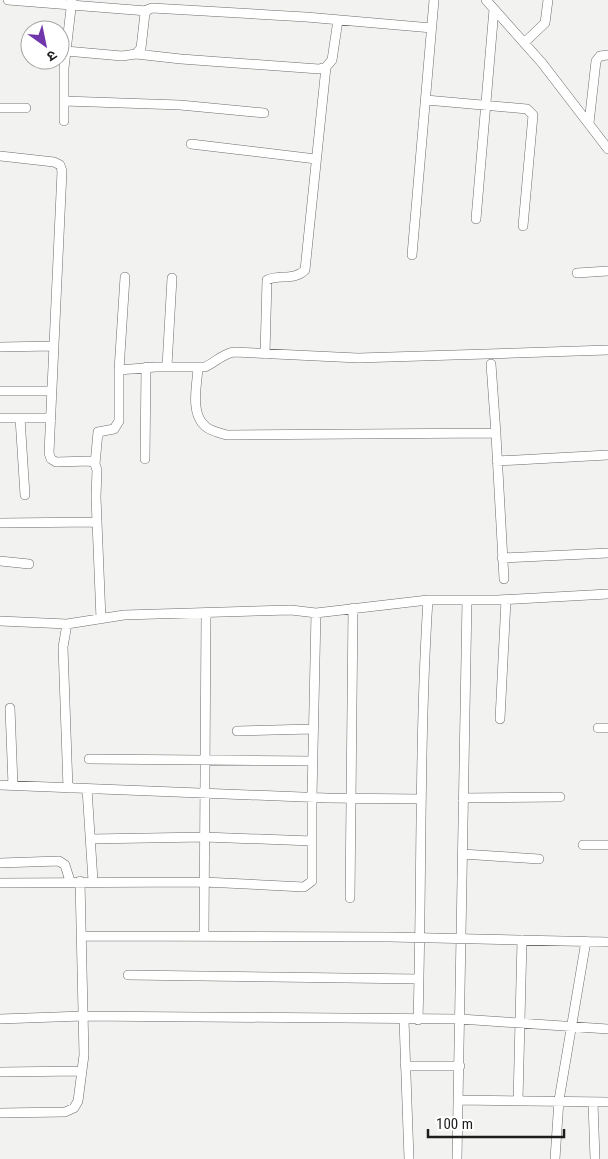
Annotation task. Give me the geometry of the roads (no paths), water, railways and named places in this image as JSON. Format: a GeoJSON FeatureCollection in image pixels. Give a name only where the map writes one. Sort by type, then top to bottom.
{"type":"FeatureCollection","features":[{"type":"Feature","properties":{"kind":"street"},"geometry":{"type":"LineString","coordinates":[[8,0],[71,3],[147,11],[157,8],[432,28]]}},
{"type":"Feature","properties":{"kind":"street"},"geometry":{"type":"LineString","coordinates":[[412,255],[434,0]]}},
{"type":"Feature","properties":{"kind":"street"},"geometry":{"type":"LineString","coordinates":[[486,0],[524,42],[608,149]]}},
{"type":"Feature","properties":{"kind":"street"},"geometry":{"type":"LineString","coordinates":[[524,42],[545,23],[548,0]]}},
{"type":"Feature","properties":{"kind":"street"},"geometry":{"type":"LineString","coordinates":[[69,20],[71,3]]}},
{"type":"Feature","properties":{"kind":"street"},"geometry":{"type":"LineString","coordinates":[[476,219],[494,9]]}},
{"type":"Feature","properties":{"kind":"street"},"geometry":{"type":"LineString","coordinates":[[136,54],[142,48],[147,11]]}},
{"type":"Feature","properties":{"kind":"street"},"geometry":{"type":"LineString","coordinates":[[70,52],[122,56],[136,54],[319,69],[326,67],[332,60],[338,20]]}},
{"type":"Feature","properties":{"kind":"street"},"geometry":{"type":"LineString","coordinates":[[589,123],[596,61],[600,56],[608,55]]}},
{"type":"Feature","properties":{"kind":"street"},"geometry":{"type":"LineString","coordinates":[[265,354],[267,280],[298,276],[305,270],[326,67]]}},
{"type":"Feature","properties":{"kind":"street"},"geometry":{"type":"LineString","coordinates":[[64,121],[65,70]]}},
{"type":"Feature","properties":{"kind":"street"},"geometry":{"type":"LineString","coordinates":[[426,100],[527,109],[533,115],[523,226]]}},
{"type":"Feature","properties":{"kind":"street"},"geometry":{"type":"LineString","coordinates":[[64,101],[180,105],[264,113]]}},
{"type":"Feature","properties":{"kind":"street"},"geometry":{"type":"LineString","coordinates":[[0,108],[26,108]]}},
{"type":"Feature","properties":{"kind":"street"},"geometry":{"type":"LineString","coordinates":[[191,144],[316,159]]}},
{"type":"Feature","properties":{"kind":"street"},"geometry":{"type":"LineString","coordinates":[[0,156],[54,162],[60,165],[62,171],[49,453],[51,459],[56,462],[90,461],[95,464]]}},
{"type":"Feature","properties":{"kind":"street"},"geometry":{"type":"LineString","coordinates":[[577,273],[608,271]]}},
{"type":"Feature","properties":{"kind":"street"},"geometry":{"type":"LineString","coordinates":[[101,618],[97,470],[95,464],[98,432],[114,429],[119,421],[119,370],[125,277]]}},
{"type":"Feature","properties":{"kind":"street"},"geometry":{"type":"LineString","coordinates":[[167,366],[172,278]]}},
{"type":"Feature","properties":{"kind":"street"},"geometry":{"type":"LineString","coordinates":[[0,347],[54,346]]}},
{"type":"Feature","properties":{"kind":"street"},"geometry":{"type":"LineString","coordinates":[[119,370],[167,366],[198,368],[212,364],[224,354],[234,352],[358,358],[608,350]]}},
{"type":"Feature","properties":{"kind":"street"},"geometry":{"type":"LineString","coordinates":[[491,364],[504,579]]}},
{"type":"Feature","properties":{"kind":"street"},"geometry":{"type":"LineString","coordinates":[[145,459],[146,367]]}},
{"type":"Feature","properties":{"kind":"street"},"geometry":{"type":"LineString","coordinates":[[198,368],[196,409],[198,417],[205,426],[227,435],[496,434]]}},
{"type":"Feature","properties":{"kind":"street"},"geometry":{"type":"LineString","coordinates":[[0,391],[52,391]]}},
{"type":"Feature","properties":{"kind":"street"},"geometry":{"type":"LineString","coordinates":[[0,418],[50,418]]}},
{"type":"Feature","properties":{"kind":"street"},"geometry":{"type":"LineString","coordinates":[[20,418],[24,495]]}},
{"type":"Feature","properties":{"kind":"street"},"geometry":{"type":"LineString","coordinates":[[497,460],[608,455]]}},
{"type":"Feature","properties":{"kind":"street"},"geometry":{"type":"LineString","coordinates":[[0,523],[97,522]]}},
{"type":"Feature","properties":{"kind":"street"},"geometry":{"type":"LineString","coordinates":[[502,558],[608,553]]}},
{"type":"Feature","properties":{"kind":"street"},"geometry":{"type":"LineString","coordinates":[[0,561],[29,564]]}},
{"type":"Feature","properties":{"kind":"street"},"geometry":{"type":"LineString","coordinates":[[0,621],[67,624],[124,615],[291,610],[316,613],[428,600],[506,600],[608,594]]}},
{"type":"Feature","properties":{"kind":"street"},"geometry":{"type":"LineString","coordinates":[[418,1020],[424,663],[428,600]]}},
{"type":"Feature","properties":{"kind":"street"},"geometry":{"type":"LineString","coordinates":[[457,1159],[467,600]]}},
{"type":"Feature","properties":{"kind":"street"},"geometry":{"type":"LineString","coordinates":[[500,720],[506,600]]}},
{"type":"Feature","properties":{"kind":"street"},"geometry":{"type":"LineString","coordinates":[[350,898],[352,608]]}},
{"type":"Feature","properties":{"kind":"street"},"geometry":{"type":"LineString","coordinates":[[204,937],[206,613]]}},
{"type":"Feature","properties":{"kind":"street"},"geometry":{"type":"LineString","coordinates":[[0,883],[70,881],[204,882],[304,887],[312,881],[316,613]]}},
{"type":"Feature","properties":{"kind":"street"},"geometry":{"type":"LineString","coordinates":[[67,624],[63,647],[68,788]]}},
{"type":"Feature","properties":{"kind":"street"},"geometry":{"type":"LineString","coordinates":[[10,708],[13,786]]}},
{"type":"Feature","properties":{"kind":"street"},"geometry":{"type":"LineString","coordinates":[[598,728],[608,728]]}},
{"type":"Feature","properties":{"kind":"street"},"geometry":{"type":"LineString","coordinates":[[238,731],[313,730]]}},
{"type":"Feature","properties":{"kind":"street"},"geometry":{"type":"LineString","coordinates":[[89,759],[313,761]]}},
{"type":"Feature","properties":{"kind":"street"},"geometry":{"type":"LineString","coordinates":[[0,785],[312,798],[421,799]]}},
{"type":"Feature","properties":{"kind":"street"},"geometry":{"type":"LineString","coordinates":[[87,789],[93,881]]}},
{"type":"Feature","properties":{"kind":"street"},"geometry":{"type":"LineString","coordinates":[[463,798],[560,798]]}},
{"type":"Feature","properties":{"kind":"street"},"geometry":{"type":"LineString","coordinates":[[91,839],[204,837],[312,842]]}},
{"type":"Feature","properties":{"kind":"street"},"geometry":{"type":"LineString","coordinates":[[583,845],[608,845]]}},
{"type":"Feature","properties":{"kind":"street"},"geometry":{"type":"LineString","coordinates":[[462,854],[539,859]]}},
{"type":"Feature","properties":{"kind":"street"},"geometry":{"type":"LineString","coordinates":[[0,863],[59,862],[65,865],[70,881]]}},
{"type":"Feature","properties":{"kind":"street"},"geometry":{"type":"LineString","coordinates":[[0,1113],[65,1112],[74,1108],[78,1101],[84,1055],[80,881]]}},
{"type":"Feature","properties":{"kind":"street"},"geometry":{"type":"LineString","coordinates":[[82,936],[420,937],[608,942]]}},
{"type":"Feature","properties":{"kind":"street"},"geometry":{"type":"LineString","coordinates":[[518,1101],[522,940]]}},
{"type":"Feature","properties":{"kind":"street"},"geometry":{"type":"LineString","coordinates":[[555,1159],[559,1100],[586,941]]}},
{"type":"Feature","properties":{"kind":"street"},"geometry":{"type":"LineString","coordinates":[[128,976],[419,979]]}},
{"type":"Feature","properties":{"kind":"street"},"geometry":{"type":"LineString","coordinates":[[0,1019],[83,1016],[460,1019],[608,1029]]}},
{"type":"Feature","properties":{"kind":"street"},"geometry":{"type":"LineString","coordinates":[[404,1020],[408,1159]]}},
{"type":"Feature","properties":{"kind":"street"},"geometry":{"type":"LineString","coordinates":[[405,1066],[460,1066]]}},
{"type":"Feature","properties":{"kind":"street"},"geometry":{"type":"LineString","coordinates":[[0,1072],[82,1071]]}},
{"type":"Feature","properties":{"kind":"street"},"geometry":{"type":"LineString","coordinates":[[459,1100],[608,1102]]}},
{"type":"Feature","properties":{"kind":"street"},"geometry":{"type":"LineString","coordinates":[[593,1102],[595,1159]]}}]}
